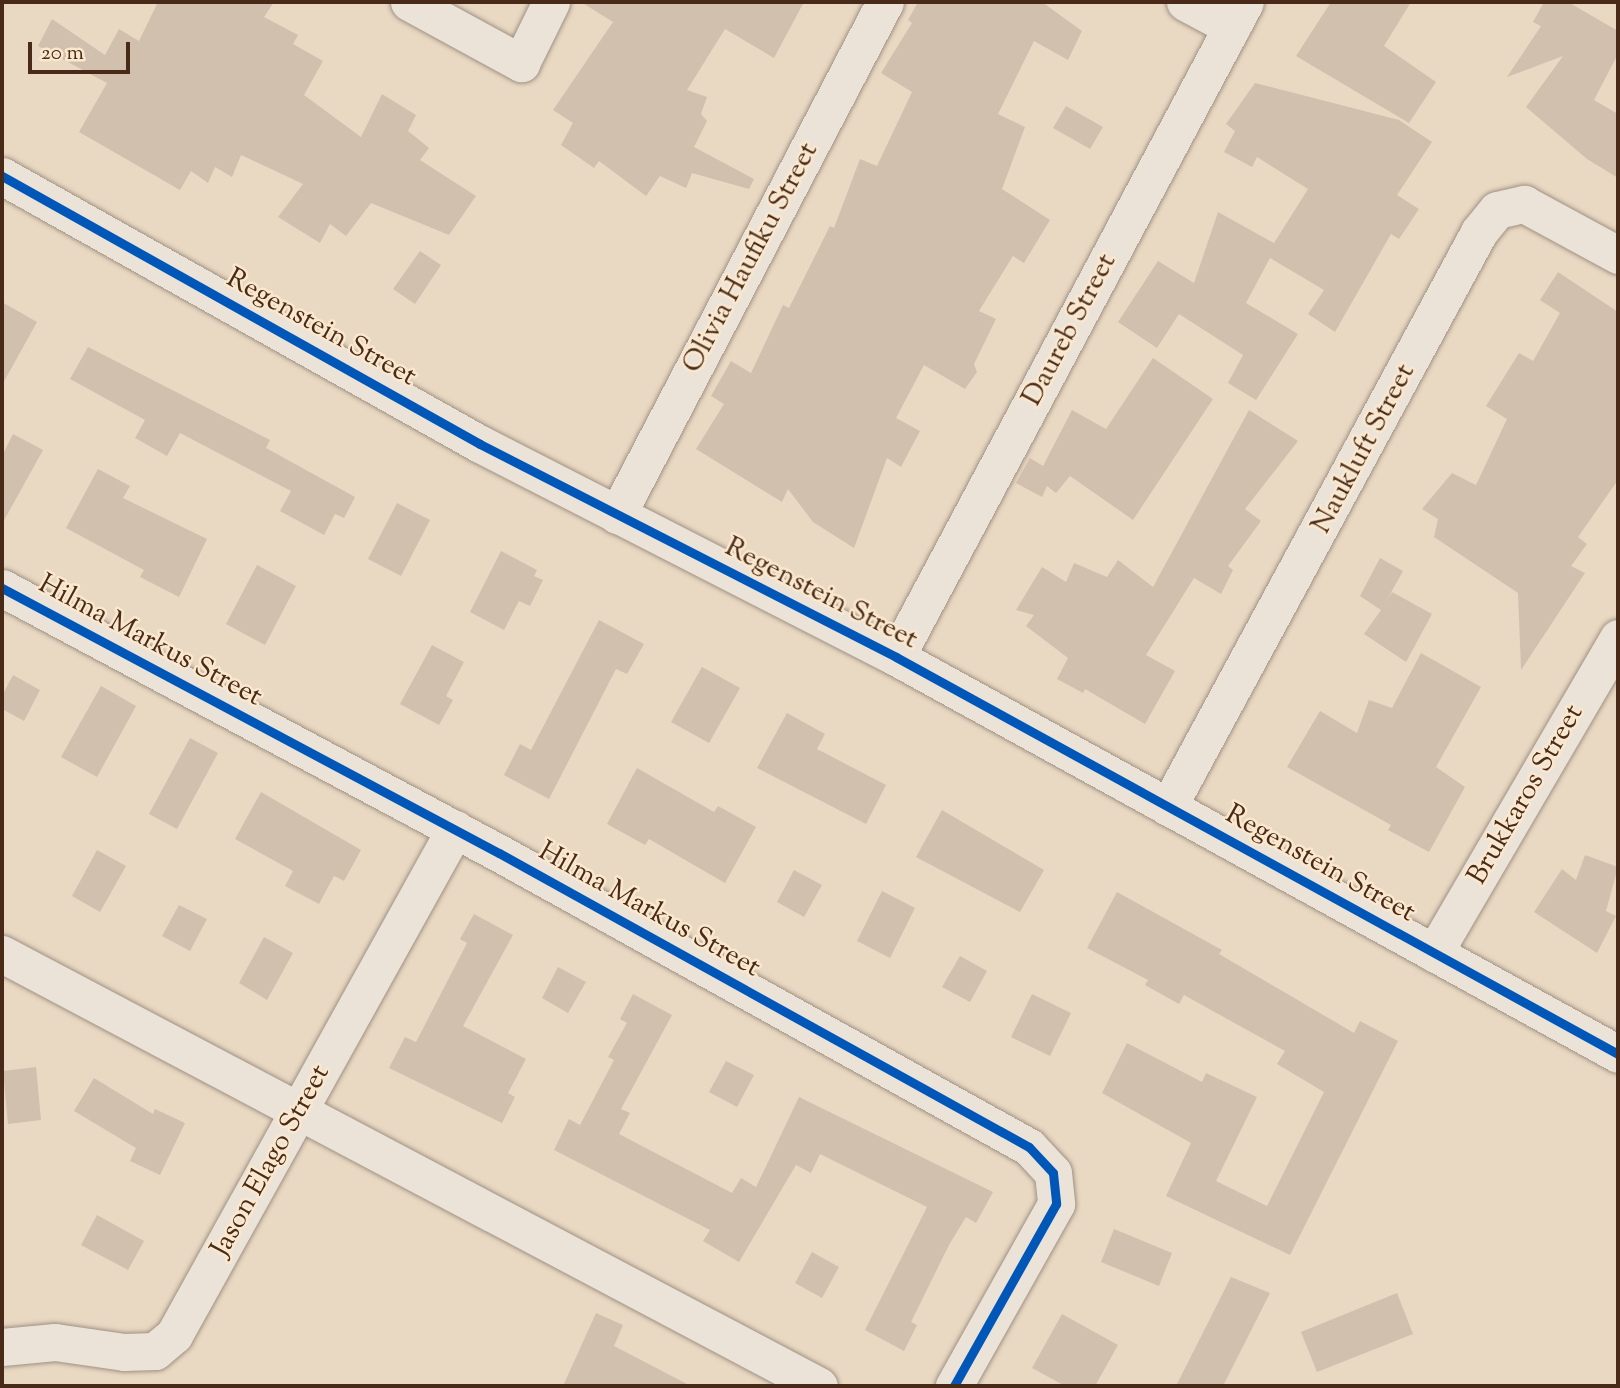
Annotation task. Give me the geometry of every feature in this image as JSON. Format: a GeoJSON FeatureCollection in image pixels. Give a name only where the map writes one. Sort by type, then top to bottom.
{"type":"FeatureCollection","features":[{"type":"Feature","properties":{"kind":"street"},"geometry":{"type":"LineString","coordinates":[[409,2],[521,63],[551,2]]}},
{"type":"Feature","properties":{"kind":"street","name":"Olivia Haufiku Street"},"geometry":{"type":"LineString","coordinates":[[617,515],[885,2]]}},
{"type":"Feature","properties":{"kind":"street"},"geometry":{"type":"LineString","coordinates":[[1185,2],[1238,14]]}},
{"type":"Feature","properties":{"kind":"street","name":"Daureb Street"},"geometry":{"type":"LineString","coordinates":[[896,657],[1238,14]]}},
{"type":"Feature","properties":{"kind":"street","name":"Regenstein Street"},"geometry":{"type":"LineString","coordinates":[[2,176],[617,515],[896,657],[1618,1054]]}},
{"type":"Feature","properties":{"kind":"street","name":"Naukluft Street"},"geometry":{"type":"LineString","coordinates":[[1168,807],[1479,232],[1497,210],[1524,204],[1618,255]]}},
{"type":"Feature","properties":{"kind":"street","name":"Hilma Markus Street"},"geometry":{"type":"LineString","coordinates":[[2,588],[455,830],[1029,1147],[1053,1173],[1056,1204],[954,1386]]}},
{"type":"Feature","properties":{"kind":"street","name":"Brukkaros Street"},"geometry":{"type":"LineString","coordinates":[[1434,953],[1618,638]]}},
{"type":"Feature","properties":{"kind":"street","name":"Jason Elago Street"},"geometry":{"type":"LineString","coordinates":[[2,1347],[55,1342],[124,1352],[156,1351],[174,1335],[455,830]]}},
{"type":"Feature","properties":{"kind":"street"},"geometry":{"type":"LineString","coordinates":[[2,954],[819,1386]]}},
{"type":"Feature","properties":{"kind":"building"},"geometry":{"type":"Polygon","coordinates":[[[158,2],[274,2],[264,17],[298,35],[293,44],[323,61],[304,95],[361,137],[382,94],[416,115],[408,131],[429,148],[420,160],[476,196],[449,235],[371,203],[346,236],[330,224],[320,243],[278,217],[303,184],[241,155],[232,177],[215,167],[208,183],[191,171],[180,190],[79,132],[107,83],[38,46],[52,19],[105,55],[119,29],[139,41],[158,2]]]}},
{"type":"Feature","properties":{"kind":"building"},"geometry":{"type":"Polygon","coordinates":[[[581,2],[804,2],[774,58],[725,29],[687,90],[707,97],[701,114],[707,121],[694,147],[754,179],[749,189],[692,173],[686,188],[660,176],[646,196],[599,161],[594,168],[561,145],[573,123],[553,110],[613,22],[581,2]]]}},
{"type":"Feature","properties":{"kind":"building"},"geometry":{"type":"Polygon","coordinates":[[[918,2],[1042,2],[1082,31],[1068,60],[1034,41],[998,114],[1025,127],[1002,189],[1050,220],[1024,263],[1013,256],[979,311],[996,319],[974,364],[977,372],[965,389],[924,365],[896,418],[920,431],[901,467],[887,458],[854,548],[813,522],[788,489],[782,502],[696,449],[724,404],[711,396],[731,361],[751,373],[783,305],[789,308],[830,226],[834,228],[860,159],[877,166],[912,92],[881,73],[912,23],[908,20],[918,2]]]}},
{"type":"Feature","properties":{"kind":"building"},"geometry":{"type":"Polygon","coordinates":[[[1331,2],[1411,2],[1384,46],[1436,82],[1409,123],[1296,56],[1331,2]]]}},
{"type":"Feature","properties":{"kind":"building"},"geometry":{"type":"Polygon","coordinates":[[[1544,2],[1568,2],[1618,31],[1618,54],[1594,100],[1618,114],[1618,178],[1587,159],[1526,107],[1563,56],[1507,77],[1541,26],[1533,22],[1544,2]]]}},
{"type":"Feature","properties":{"kind":"building"},"geometry":{"type":"Polygon","coordinates":[[[1255,83],[1399,120],[1432,142],[1397,195],[1419,209],[1399,239],[1391,234],[1335,332],[1308,314],[1324,290],[1270,258],[1246,303],[1298,334],[1256,400],[1228,383],[1243,355],[1179,314],[1157,348],[1118,322],[1158,261],[1194,283],[1218,212],[1274,243],[1308,189],[1257,157],[1252,167],[1224,152],[1235,131],[1226,124],[1255,83]]]}},
{"type":"Feature","properties":{"kind":"building"},"geometry":{"type":"Polygon","coordinates":[[[1066,106],[1103,127],[1090,149],[1053,128],[1066,106]]]}},
{"type":"Feature","properties":{"kind":"building"},"geometry":{"type":"Polygon","coordinates":[[[420,251],[441,265],[415,304],[393,289],[420,251]]]}},
{"type":"Feature","properties":{"kind":"building"},"geometry":{"type":"Polygon","coordinates":[[[1558,272],[1618,312],[1618,480],[1578,537],[1587,544],[1571,566],[1585,573],[1521,670],[1518,593],[1434,537],[1438,519],[1422,509],[1452,473],[1476,485],[1507,419],[1486,406],[1519,353],[1533,361],[1560,313],[1540,300],[1558,272]]]}},
{"type":"Feature","properties":{"kind":"building"},"geometry":{"type":"Polygon","coordinates":[[[2,302],[37,322],[2,385],[2,302]]]}},
{"type":"Feature","properties":{"kind":"building"},"geometry":{"type":"Polygon","coordinates":[[[88,347],[270,440],[266,448],[355,497],[344,518],[335,514],[324,535],[280,511],[291,491],[180,433],[167,456],[135,438],[145,420],[70,379],[88,347]]]}},
{"type":"Feature","properties":{"kind":"building"},"geometry":{"type":"Polygon","coordinates":[[[1153,358],[1213,399],[1133,520],[1070,476],[1056,493],[1047,486],[1042,497],[1016,483],[1030,458],[1043,466],[1072,410],[1106,429],[1153,358]]]}},
{"type":"Feature","properties":{"kind":"building"},"geometry":{"type":"Polygon","coordinates":[[[1249,410],[1298,441],[1245,509],[1261,521],[1228,566],[1233,570],[1221,594],[1194,578],[1146,655],[1175,671],[1145,724],[1085,689],[1083,693],[1057,679],[1068,658],[1026,626],[1034,615],[1016,610],[1042,567],[1066,582],[1074,563],[1107,577],[1118,560],[1153,587],[1249,410]]]}},
{"type":"Feature","properties":{"kind":"building"},"geometry":{"type":"Polygon","coordinates":[[[13,434],[43,450],[2,524],[2,456],[13,434]]]}},
{"type":"Feature","properties":{"kind":"building"},"geometry":{"type":"Polygon","coordinates":[[[98,469],[130,486],[123,498],[207,539],[179,597],[140,577],[144,570],[66,528],[98,469]]]}},
{"type":"Feature","properties":{"kind":"building"},"geometry":{"type":"Polygon","coordinates":[[[397,503],[430,520],[401,576],[368,559],[397,503]]]}},
{"type":"Feature","properties":{"kind":"building"},"geometry":{"type":"Polygon","coordinates":[[[501,551],[537,570],[534,576],[543,580],[530,606],[519,601],[504,630],[470,612],[501,551]]]}},
{"type":"Feature","properties":{"kind":"building"},"geometry":{"type":"Polygon","coordinates":[[[1380,558],[1403,571],[1384,605],[1392,592],[1432,614],[1406,662],[1364,634],[1381,610],[1360,596],[1380,558]]]}},
{"type":"Feature","properties":{"kind":"building"},"geometry":{"type":"Polygon","coordinates":[[[257,565],[296,586],[265,645],[226,624],[257,565]]]}},
{"type":"Feature","properties":{"kind":"building"},"geometry":{"type":"Polygon","coordinates":[[[599,620],[644,644],[627,674],[616,669],[549,799],[504,775],[520,744],[531,750],[599,620]]]}},
{"type":"Feature","properties":{"kind":"building"},"geometry":{"type":"Polygon","coordinates":[[[432,645],[464,662],[446,696],[453,700],[439,725],[400,704],[432,645]]]}},
{"type":"Feature","properties":{"kind":"building"},"geometry":{"type":"Polygon","coordinates":[[[1421,653],[1481,687],[1436,767],[1465,787],[1429,852],[1388,830],[1391,825],[1287,767],[1320,711],[1357,733],[1369,700],[1392,708],[1421,653]]]}},
{"type":"Feature","properties":{"kind":"building"},"geometry":{"type":"Polygon","coordinates":[[[702,667],[740,688],[709,743],[671,722],[702,667]]]}},
{"type":"Feature","properties":{"kind":"building"},"geometry":{"type":"Polygon","coordinates":[[[13,675],[40,690],[24,721],[2,709],[2,696],[13,675]]]}},
{"type":"Feature","properties":{"kind":"building"},"geometry":{"type":"Polygon","coordinates":[[[101,686],[136,706],[97,777],[61,757],[101,686]]]}},
{"type":"Feature","properties":{"kind":"building"},"geometry":{"type":"Polygon","coordinates":[[[787,713],[825,734],[817,749],[886,785],[866,824],[757,768],[787,713]]]}},
{"type":"Feature","properties":{"kind":"building"},"geometry":{"type":"Polygon","coordinates":[[[190,738],[218,753],[177,829],[149,814],[190,738]]]}},
{"type":"Feature","properties":{"kind":"building"},"geometry":{"type":"Polygon","coordinates":[[[637,768],[714,812],[718,806],[756,827],[725,883],[649,839],[645,845],[607,824],[637,768]]]}},
{"type":"Feature","properties":{"kind":"building"},"geometry":{"type":"Polygon","coordinates":[[[261,792],[361,850],[344,881],[334,876],[319,904],[285,886],[293,871],[235,839],[261,792]]]}},
{"type":"Feature","properties":{"kind":"building"},"geometry":{"type":"Polygon","coordinates":[[[942,810],[1044,870],[1020,912],[916,857],[942,810]]]}},
{"type":"Feature","properties":{"kind":"building"},"geometry":{"type":"Polygon","coordinates":[[[97,850],[126,866],[100,912],[72,896],[97,850]]]}},
{"type":"Feature","properties":{"kind":"building"},"geometry":{"type":"Polygon","coordinates":[[[1585,855],[1618,867],[1606,911],[1616,916],[1597,953],[1534,912],[1562,869],[1576,880],[1585,855]]]}},
{"type":"Feature","properties":{"kind":"building"},"geometry":{"type":"Polygon","coordinates":[[[794,870],[822,885],[804,917],[777,902],[794,870]]]}},
{"type":"Feature","properties":{"kind":"building"},"geometry":{"type":"Polygon","coordinates":[[[882,891],[915,908],[890,958],[857,941],[882,891]]]}},
{"type":"Feature","properties":{"kind":"building"},"geometry":{"type":"Polygon","coordinates":[[[1117,892],[1222,950],[1219,954],[1354,1033],[1360,1021],[1398,1041],[1290,1255],[1166,1196],[1191,1143],[1102,1093],[1127,1043],[1202,1082],[1206,1073],[1257,1097],[1216,1181],[1267,1206],[1324,1092],[1277,1064],[1285,1051],[1184,995],[1179,1004],[1145,985],[1148,980],[1087,948],[1117,892]]]}},
{"type":"Feature","properties":{"kind":"building"},"geometry":{"type":"Polygon","coordinates":[[[179,905],[207,919],[190,951],[162,936],[179,905]]]}},
{"type":"Feature","properties":{"kind":"building"},"geometry":{"type":"Polygon","coordinates":[[[474,914],[513,935],[463,1026],[526,1059],[508,1093],[515,1097],[502,1123],[389,1068],[405,1037],[416,1042],[467,943],[460,939],[474,914]]]}},
{"type":"Feature","properties":{"kind":"building"},"geometry":{"type":"Polygon","coordinates":[[[264,937],[293,953],[267,1000],[239,983],[264,937]]]}},
{"type":"Feature","properties":{"kind":"building"},"geometry":{"type":"Polygon","coordinates":[[[960,956],[987,971],[970,1002],[942,987],[960,956]]]}},
{"type":"Feature","properties":{"kind":"building"},"geometry":{"type":"Polygon","coordinates":[[[558,967],[586,982],[568,1013],[542,998],[558,967]]]}},
{"type":"Feature","properties":{"kind":"building"},"geometry":{"type":"Polygon","coordinates":[[[633,994],[672,1015],[621,1109],[630,1113],[619,1134],[732,1193],[741,1178],[756,1187],[799,1097],[993,1192],[976,1223],[966,1217],[949,1245],[911,1322],[917,1325],[904,1351],[865,1330],[927,1207],[820,1154],[811,1173],[796,1165],[739,1262],[703,1241],[710,1230],[554,1150],[569,1119],[580,1125],[614,1060],[608,1057],[627,1023],[620,1019],[633,994]]]}},
{"type":"Feature","properties":{"kind":"building"},"geometry":{"type":"Polygon","coordinates":[[[1032,994],[1071,1013],[1050,1056],[1011,1037],[1032,994]]]}},
{"type":"Feature","properties":{"kind":"building"},"geometry":{"type":"Polygon","coordinates":[[[726,1061],[754,1075],[737,1107],[709,1092],[726,1061]]]}},
{"type":"Feature","properties":{"kind":"building"},"geometry":{"type":"Polygon","coordinates":[[[36,1067],[41,1120],[8,1124],[3,1071],[36,1067]]]}},
{"type":"Feature","properties":{"kind":"building"},"geometry":{"type":"Polygon","coordinates":[[[94,1078],[153,1114],[155,1109],[185,1123],[160,1175],[130,1161],[136,1148],[74,1111],[94,1078]]]}},
{"type":"Feature","properties":{"kind":"building"},"geometry":{"type":"Polygon","coordinates":[[[97,1215],[144,1241],[128,1270],[81,1245],[97,1215]]]}},
{"type":"Feature","properties":{"kind":"building"},"geometry":{"type":"Polygon","coordinates":[[[1114,1229],[1172,1253],[1159,1286],[1101,1262],[1114,1229]]]}},
{"type":"Feature","properties":{"kind":"building"},"geometry":{"type":"Polygon","coordinates":[[[812,1252],[839,1267],[822,1298],[795,1283],[812,1252]]]}},
{"type":"Feature","properties":{"kind":"building"},"geometry":{"type":"Polygon","coordinates":[[[1231,1277],[1270,1293],[1223,1386],[1176,1386],[1231,1277]]]}},
{"type":"Feature","properties":{"kind":"building"},"geometry":{"type":"Polygon","coordinates":[[[1397,1293],[1413,1334],[1317,1372],[1301,1332],[1397,1293]]]}},
{"type":"Feature","properties":{"kind":"building"},"geometry":{"type":"Polygon","coordinates":[[[596,1313],[623,1325],[614,1346],[691,1386],[563,1386],[596,1313]]]}},
{"type":"Feature","properties":{"kind":"building"},"geometry":{"type":"Polygon","coordinates":[[[1062,1314],[1118,1345],[1095,1386],[1065,1386],[1032,1368],[1062,1314]]]}},
{"type":"Feature","properties":{"kind":"cycle path"},"geometry":{"type":"LineString","coordinates":[[2,176],[480,444],[896,657],[1618,1054]]}},
{"type":"Feature","properties":{"kind":"cycle path"},"geometry":{"type":"LineString","coordinates":[[2,588],[499,853],[1029,1147],[1053,1173],[1056,1204],[954,1386]]}}]}
